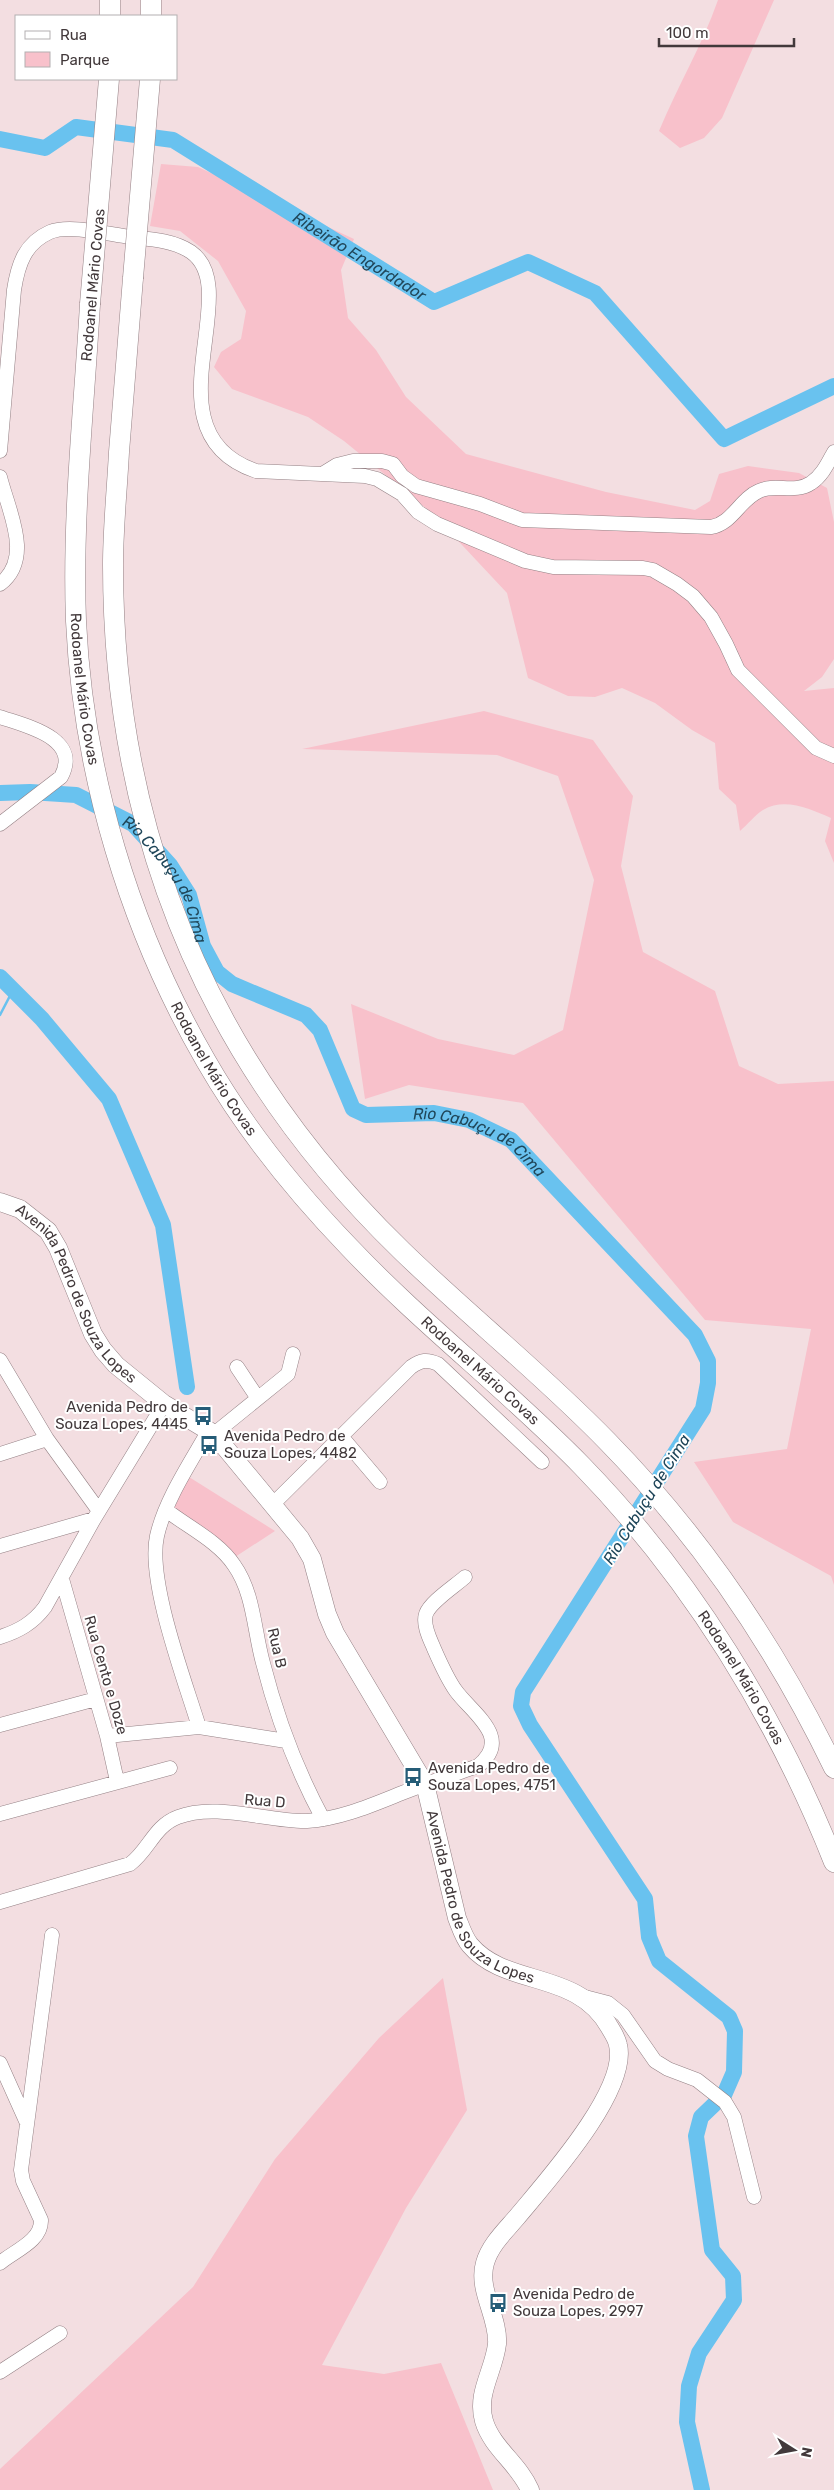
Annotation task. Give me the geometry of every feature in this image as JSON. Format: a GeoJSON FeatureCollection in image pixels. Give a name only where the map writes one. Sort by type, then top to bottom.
{"type":"FeatureCollection","features":[{"type":"Feature","properties":{"kind":"highway"},"geometry":{"type":"LineString","coordinates":[[110,0],[110,15]]}},
{"type":"Feature","properties":{"kind":"highway"},"geometry":{"type":"LineString","coordinates":[[151,0],[151,15]]}},
{"type":"Feature","properties":{"kind":"highway","name":"Rodoanel Mário Covas"},"geometry":{"type":"LineString","coordinates":[[109,80],[90,304],[76,569],[80,669],[88,730],[100,792],[115,848],[154,957],[207,1064],[243,1118],[281,1169],[350,1249],[582,1466],[646,1537],[687,1590],[742,1676],[772,1728],[800,1784],[834,1862]]}},
{"type":"Feature","properties":{"kind":"highway","name":"Rodoanel Mário Covas"},"geometry":{"type":"LineString","coordinates":[[150,80],[132,278],[113,562],[116,660],[130,763],[160,874],[194,960],[244,1055],[287,1120],[326,1170],[375,1224],[605,1438],[648,1485],[712,1564],[786,1677],[834,1768]]}},
{"type":"Feature","properties":{"kind":"main road","name":"Avenida Pedro de Souza Lopes"},"geometry":{"type":"LineString","coordinates":[[0,1202],[20,1209],[48,1231],[58,1248],[93,1334],[103,1350],[116,1365],[164,1404],[211,1432],[300,1538],[312,1559],[327,1614],[335,1633],[425,1784],[458,1918],[463,1934],[471,1946],[496,1963],[580,1995],[604,2018],[618,2044],[620,2058],[614,2081],[601,2106],[562,2161],[494,2246],[485,2262],[485,2288],[496,2326],[497,2343],[482,2398],[485,2422],[497,2444],[523,2477],[530,2490]]}},
{"type":"Feature","properties":{"kind":"street"},"geometry":{"type":"LineString","coordinates":[[0,451],[18,268],[26,250],[39,237],[53,231],[70,230],[160,240],[177,245],[192,253],[202,263],[207,279],[208,302],[201,396],[203,417],[215,446],[242,466],[256,471],[365,476],[377,480],[402,494],[418,512],[437,524],[525,561],[553,567],[629,566],[653,570],[693,596],[711,617],[738,670],[816,748],[834,756]]}},
{"type":"Feature","properties":{"kind":"street"},"geometry":{"type":"LineString","coordinates":[[324,473],[337,465],[353,461],[382,460],[392,464],[402,476],[416,486],[480,504],[522,520],[711,527],[720,526],[749,495],[761,489],[801,488],[811,483],[822,473],[832,457]]}},
{"type":"Feature","properties":{"kind":"street"},"geometry":{"type":"LineString","coordinates":[[0,477],[15,527],[18,548],[14,568],[0,584]]}},
{"type":"Feature","properties":{"kind":"street"},"geometry":{"type":"LineString","coordinates":[[0,717],[40,731],[51,737],[61,746],[66,758],[65,769],[51,787],[0,824]]}},
{"type":"Feature","properties":{"kind":"street"},"geometry":{"type":"LineString","coordinates":[[198,1727],[177,1654],[156,1569],[157,1536],[166,1510],[211,1432],[288,1374],[293,1354]]}},
{"type":"Feature","properties":{"kind":"street"},"geometry":{"type":"LineString","coordinates":[[272,1505],[411,1366],[420,1361],[429,1360],[438,1364],[542,1462]]}},
{"type":"Feature","properties":{"kind":"street"},"geometry":{"type":"LineString","coordinates":[[0,1361],[96,1515]]}},
{"type":"Feature","properties":{"kind":"street"},"geometry":{"type":"LineString","coordinates":[[237,1367],[257,1397]]}},
{"type":"Feature","properties":{"kind":"street"},"geometry":{"type":"LineString","coordinates":[[0,1637],[20,1630],[36,1619],[62,1579],[96,1515],[164,1404]]}},
{"type":"Feature","properties":{"kind":"street"},"geometry":{"type":"LineString","coordinates":[[341,1436],[380,1482]]}},
{"type":"Feature","properties":{"kind":"street"},"geometry":{"type":"LineString","coordinates":[[0,1454],[47,1439]]}},
{"type":"Feature","properties":{"kind":"street","name":"Rua B"},"geometry":{"type":"LineString","coordinates":[[166,1510],[224,1552],[242,1578],[248,1593],[263,1663],[286,1741],[323,1819]]}},
{"type":"Feature","properties":{"kind":"street"},"geometry":{"type":"LineString","coordinates":[[0,1546],[96,1515]]}},
{"type":"Feature","properties":{"kind":"street","name":"Rua D"},"geometry":{"type":"LineString","coordinates":[[0,1902],[130,1864],[139,1857],[152,1836],[178,1816],[212,1812],[306,1821],[323,1819],[360,1810],[425,1784],[478,1766],[486,1759],[492,1742],[491,1735],[480,1715],[458,1694],[449,1681],[428,1636],[425,1622],[426,1614],[432,1606],[465,1577]]}},
{"type":"Feature","properties":{"kind":"street","name":"Rua Cento e Doze"},"geometry":{"type":"LineString","coordinates":[[62,1579],[107,1736],[117,1781]]}},
{"type":"Feature","properties":{"kind":"street"},"geometry":{"type":"LineString","coordinates":[[0,1725],[96,1699]]}},
{"type":"Feature","properties":{"kind":"street"},"geometry":{"type":"LineString","coordinates":[[107,1736],[198,1727],[286,1741]]}},
{"type":"Feature","properties":{"kind":"street"},"geometry":{"type":"LineString","coordinates":[[0,1814],[170,1768]]}},
{"type":"Feature","properties":{"kind":"street"},"geometry":{"type":"LineString","coordinates":[[2,2256],[35,2238],[41,2227],[41,2220],[23,2181],[21,2170],[52,1935]]}},
{"type":"Feature","properties":{"kind":"street"},"geometry":{"type":"LineString","coordinates":[[580,1995],[608,2003],[622,2015],[655,2061],[668,2069],[697,2080],[721,2098],[734,2116],[754,2197]]}},
{"type":"Feature","properties":{"kind":"street"},"geometry":{"type":"LineString","coordinates":[[0,2063],[26,2122]]}},
{"type":"Feature","properties":{"kind":"street"},"geometry":{"type":"LineString","coordinates":[[0,2372],[60,2333]]}},
{"type":"Feature","properties":{"kind":"green space"},"geometry":{"type":"Polygon","coordinates":[[[718,0],[774,0],[722,118],[704,138],[680,148],[659,131],[705,34],[718,0]]]}},
{"type":"Feature","properties":{"kind":"green space"},"geometry":{"type":"Polygon","coordinates":[[[161,164],[198,167],[354,239],[341,270],[348,318],[376,350],[406,397],[466,454],[606,492],[695,510],[710,501],[719,474],[748,466],[799,473],[827,488],[834,522],[834,659],[822,677],[804,691],[834,688],[834,863],[825,841],[831,818],[806,808],[789,804],[771,806],[760,812],[740,831],[736,805],[719,789],[715,743],[692,730],[655,703],[622,688],[595,697],[568,696],[528,678],[507,593],[433,514],[344,441],[308,417],[232,389],[214,367],[221,352],[241,339],[246,311],[218,261],[180,231],[150,226],[161,164]]]}},
{"type":"Feature","properties":{"kind":"green space"},"geometry":{"type":"Polygon","coordinates":[[[484,711],[593,740],[633,796],[621,866],[643,952],[715,991],[739,1066],[778,1084],[834,1081],[834,1585],[831,1576],[733,1522],[694,1462],[787,1449],[811,1329],[705,1320],[523,1103],[409,1085],[365,1099],[351,1004],[438,1039],[514,1055],[563,1030],[594,880],[558,776],[497,755],[302,749],[484,711]]]}},
{"type":"Feature","properties":{"kind":"green space"},"geometry":{"type":"Polygon","coordinates":[[[189,1477],[275,1531],[235,1557],[173,1508],[189,1477]]]}},
{"type":"Feature","properties":{"kind":"green space"},"geometry":{"type":"Polygon","coordinates":[[[443,1978],[467,2110],[406,2208],[322,2365],[384,2374],[441,2363],[493,2490],[0,2490],[0,2469],[193,2287],[275,2159],[379,2038],[443,1978]]]}},
{"type":"Feature","properties":{"kind":"waterway","name":"Ribeirão Engordador"},"geometry":{"type":"LineString","coordinates":[[0,139],[45,148],[76,127],[173,140],[434,302],[528,262],[595,293],[724,439],[834,386]]}},
{"type":"Feature","properties":{"kind":"waterway","name":"Rio Cabuçu de Cima"},"geometry":{"type":"LineString","coordinates":[[0,793],[30,792],[76,795],[133,824],[170,865],[189,895],[203,946],[217,972],[232,984],[306,1015],[320,1030],[353,1109],[366,1115],[434,1113],[469,1120],[511,1140],[695,1335],[708,1361],[708,1383],[703,1409],[523,1692],[521,1706],[530,1725],[645,1899],[649,1937],[659,1961],[729,2017],[735,2031],[734,2072],[724,2095],[701,2117],[696,2136],[712,2250],[733,2276],[734,2300],[699,2353],[689,2386],[687,2422],[702,2490]]}},
{"type":"Feature","properties":{"kind":"waterway"},"geometry":{"type":"LineString","coordinates":[[0,977],[42,1019],[109,1099],[163,1225],[187,1387]]}},
{"type":"Feature","properties":{"kind":"waterway"},"geometry":{"type":"LineString","coordinates":[[0,1015],[13,990]]}},
{"type":"Feature","properties":{"kind":"place","name":"Avenida Pedro de Souza Lopes, 4445"},"geometry":{"type":"Point","coordinates":[203,1416]}},
{"type":"Feature","properties":{"kind":"place","name":"Avenida Pedro de Souza Lopes, 4482"},"geometry":{"type":"Point","coordinates":[209,1445]}},
{"type":"Feature","properties":{"kind":"place","name":"Avenida Pedro de Souza Lopes, 4751"},"geometry":{"type":"Point","coordinates":[413,1777]}},
{"type":"Feature","properties":{"kind":"place","name":"Avenida Pedro de Souza Lopes, 2997"},"geometry":{"type":"Point","coordinates":[498,2303]}}]}
